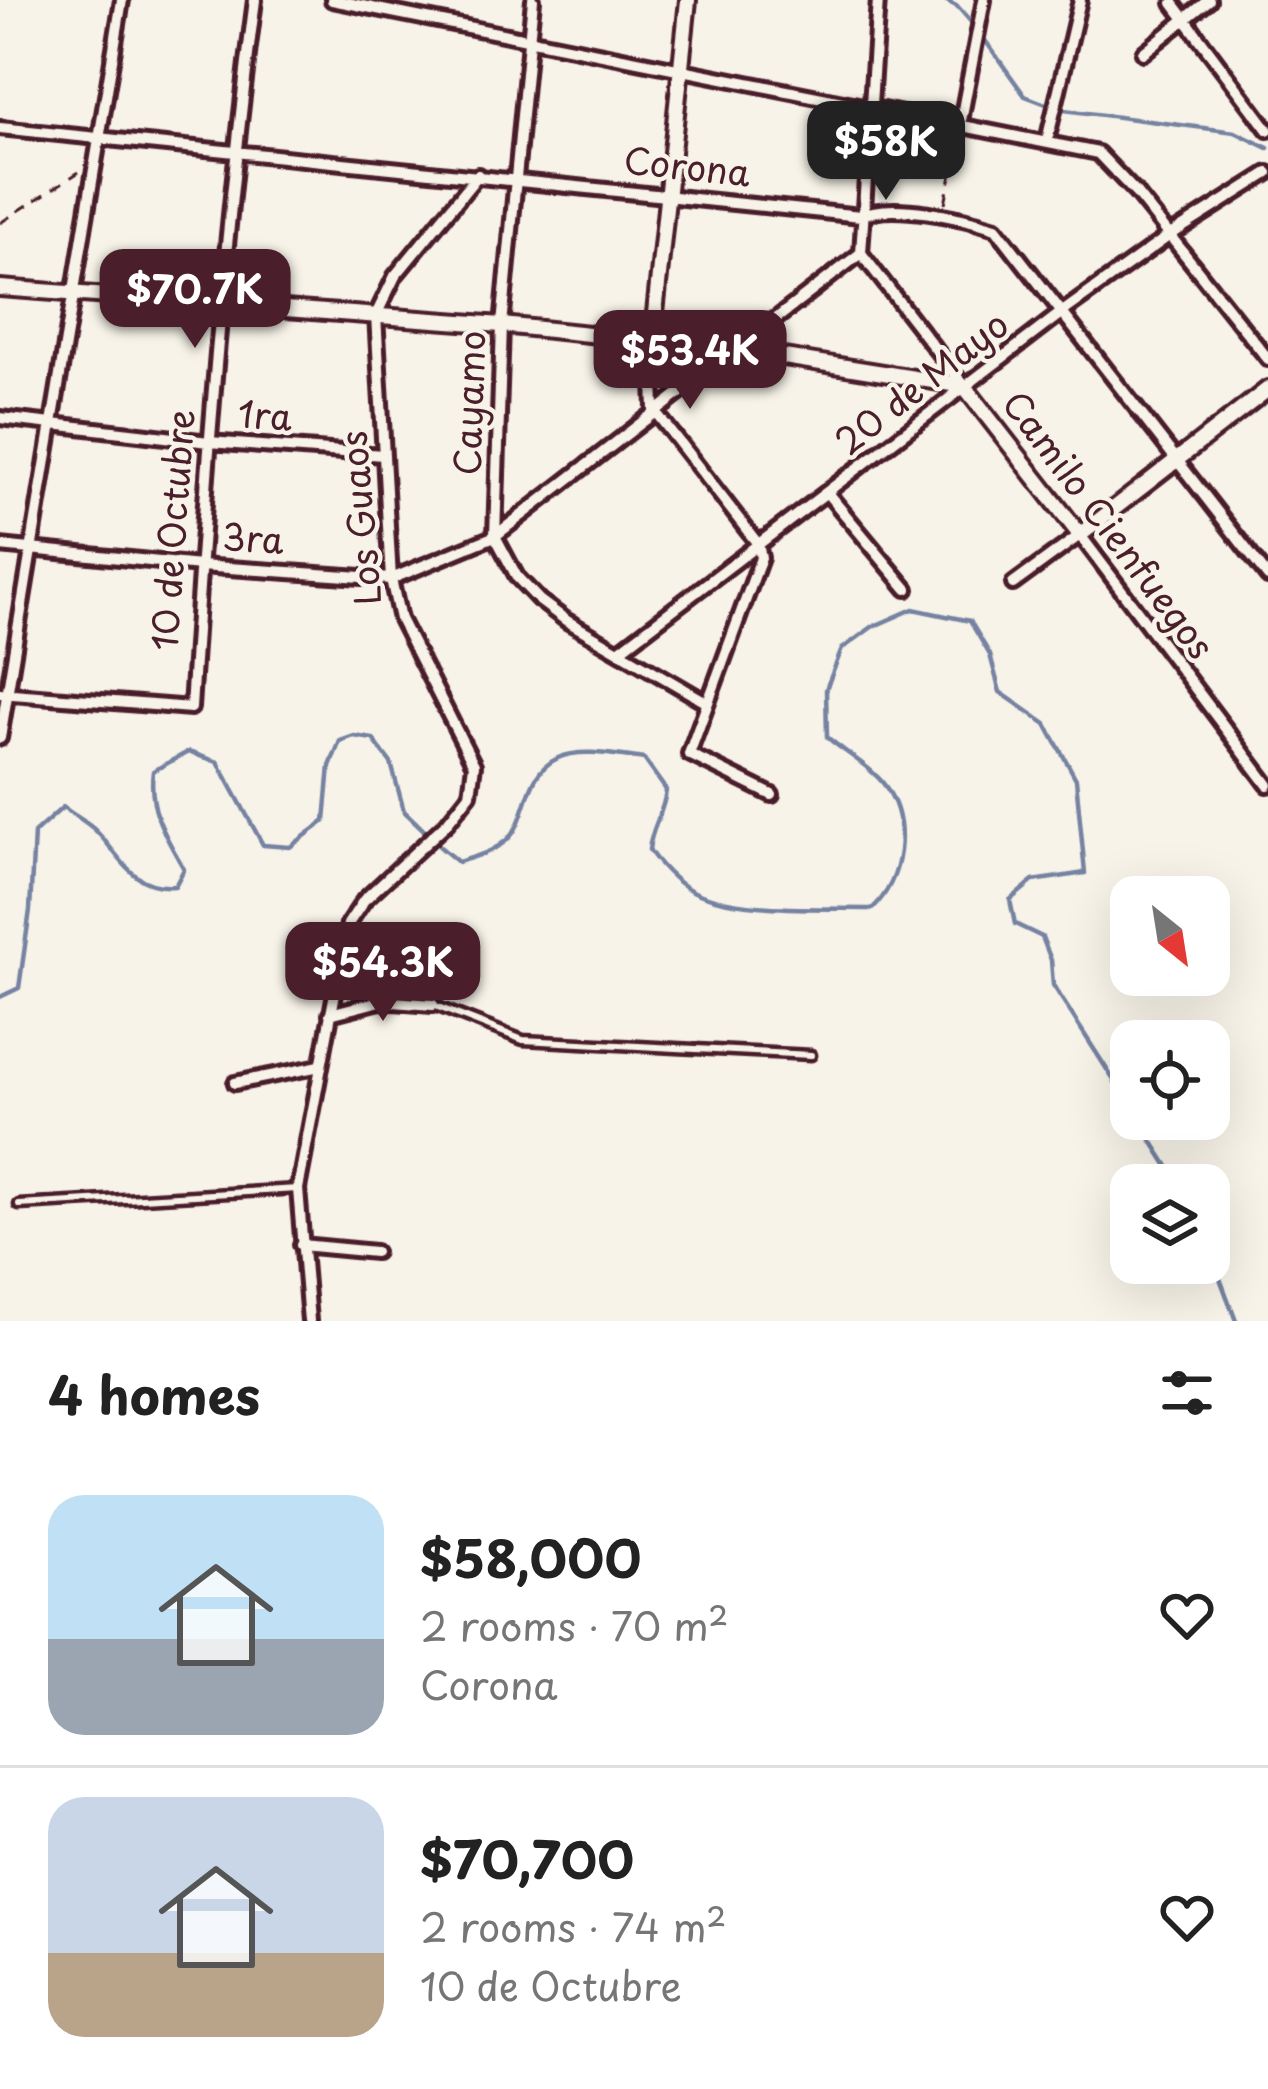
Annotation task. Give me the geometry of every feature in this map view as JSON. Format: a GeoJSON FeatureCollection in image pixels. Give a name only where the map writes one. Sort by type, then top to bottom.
{"type":"FeatureCollection","features":[{"type":"Feature","properties":{"kind":"street"},"geometry":{"type":"LineString","coordinates":[[0,738],[122,0]]}},
{"type":"Feature","properties":{"kind":"street","name":"10 de Octubre"},"geometry":{"type":"LineString","coordinates":[[4,693],[191,708],[208,442],[235,152],[255,0]]}},
{"type":"Feature","properties":{"kind":"street"},"geometry":{"type":"LineString","coordinates":[[332,0],[1098,153],[1268,359]]}},
{"type":"Feature","properties":{"kind":"street","name":"Cayamo"},"geometry":{"type":"LineString","coordinates":[[495,536],[502,326],[533,0]]}},
{"type":"Feature","properties":{"kind":"street"},"geometry":{"type":"LineString","coordinates":[[688,0],[652,342],[654,410],[758,544],[761,558],[689,754],[772,794]]}},
{"type":"Feature","properties":{"kind":"street"},"geometry":{"type":"LineString","coordinates":[[878,0],[861,253],[964,386]]}},
{"type":"Feature","properties":{"kind":"street"},"geometry":{"type":"LineString","coordinates":[[954,157],[985,0]]}},
{"type":"Feature","properties":{"kind":"street"},"geometry":{"type":"LineString","coordinates":[[1047,141],[1080,0]]}},
{"type":"Feature","properties":{"kind":"street"},"geometry":{"type":"LineString","coordinates":[[1143,53],[1209,0]]}},
{"type":"Feature","properties":{"kind":"street"},"geometry":{"type":"LineString","coordinates":[[1173,1],[1268,130]]}},
{"type":"Feature","properties":{"kind":"street"},"geometry":{"type":"LineString","coordinates":[[1167,34],[1173,1]]}},
{"type":"Feature","properties":{"kind":"street","name":"Corona"},"geometry":{"type":"LineString","coordinates":[[0,128],[861,216],[875,209],[943,216],[996,228],[1268,577]]}},
{"type":"Feature","properties":{"kind":"street","name":"20 de Mayo"},"geometry":{"type":"LineString","coordinates":[[620,650],[1061,313],[1268,172]]}},
{"type":"Feature","properties":{"kind":"street"},"geometry":{"type":"LineString","coordinates":[[376,315],[395,276],[478,175]]}},
{"type":"Feature","properties":{"kind":"street","name":"3ra"},"geometry":{"type":"LineString","coordinates":[[0,545],[200,566],[391,578],[495,536],[861,253]]}},
{"type":"Feature","properties":{"kind":"street","name":"Camilo Cienfuegos"},"geometry":{"type":"LineString","coordinates":[[0,288],[224,302],[734,349],[964,386],[1268,785]]}},
{"type":"Feature","properties":{"kind":"street","name":"Los Guaos"},"geometry":{"type":"LineString","coordinates":[[309,1321],[298,1190],[348,924],[364,900],[447,824],[470,794],[474,765],[400,619],[391,578],[376,315]]}},
{"type":"Feature","properties":{"kind":"street"},"geometry":{"type":"LineString","coordinates":[[1013,584],[1268,389]]}},
{"type":"Feature","properties":{"kind":"street","name":"1ra"},"geometry":{"type":"LineString","coordinates":[[0,418],[208,442],[382,455]]}},
{"type":"Feature","properties":{"kind":"street"},"geometry":{"type":"LineString","coordinates":[[828,494],[907,589]]}},
{"type":"Feature","properties":{"kind":"street"},"geometry":{"type":"LineString","coordinates":[[495,536],[518,577],[538,600],[706,703]]}},
{"type":"Feature","properties":{"kind":"street"},"geometry":{"type":"LineString","coordinates":[[329,1014],[380,1001],[433,1005]]}},
{"type":"Feature","properties":{"kind":"street"},"geometry":{"type":"LineString","coordinates":[[235,1083],[320,1066]]}},
{"type":"Feature","properties":{"kind":"street"},"geometry":{"type":"LineString","coordinates":[[301,1245],[375,1252]]}},
{"type":"Feature","properties":{"kind":"lane"},"geometry":{"type":"LineString","coordinates":[[433,1005],[523,1040],[811,1054]]}},
{"type":"Feature","properties":{"kind":"lane"},"geometry":{"type":"LineString","coordinates":[[19,1204],[298,1190]]}},
{"type":"Feature","properties":{"kind":"path"},"geometry":{"type":"LineString","coordinates":[[943,216],[954,157]]}},
{"type":"Feature","properties":{"kind":"path"},"geometry":{"type":"LineString","coordinates":[[0,223],[96,161]]}},
{"type":"Feature","properties":{"kind":"waterway"},"geometry":{"type":"LineString","coordinates":[[945,0],[971,22]]}},
{"type":"Feature","properties":{"kind":"waterway"},"geometry":{"type":"LineString","coordinates":[[982,36],[1025,96],[1046,104]]}},
{"type":"Feature","properties":{"kind":"waterway"},"geometry":{"type":"LineString","coordinates":[[1064,110],[1235,132],[1268,148]]}},
{"type":"Feature","properties":{"kind":"waterway"},"geometry":{"type":"LineString","coordinates":[[439,846],[458,862],[504,842],[515,830],[540,772],[558,758],[589,753],[644,759],[666,790],[649,850],[684,886],[738,904],[872,909],[897,867],[899,818],[880,780],[827,737],[826,689],[842,649],[872,627],[913,609],[970,621],[990,655],[1000,692],[1046,724],[1076,779],[1085,873],[1033,881],[1010,900],[1015,924],[1042,937],[1051,960],[1053,985],[1110,1074]]}},
{"type":"Feature","properties":{"kind":"waterway"},"geometry":{"type":"LineString","coordinates":[[0,997],[19,988],[34,833],[63,807],[96,831],[138,877],[175,886],[184,869],[156,810],[153,771],[188,752],[218,762],[263,845],[290,847],[325,821],[330,766],[340,741],[354,736],[373,739],[391,763],[404,811],[426,832]]}},
{"type":"Feature","properties":{"kind":"waterway"},"geometry":{"type":"LineString","coordinates":[[1151,1140],[1167,1164]]}},
{"type":"Feature","properties":{"kind":"waterway"},"geometry":{"type":"LineString","coordinates":[[1222,1284],[1236,1321]]}}]}
